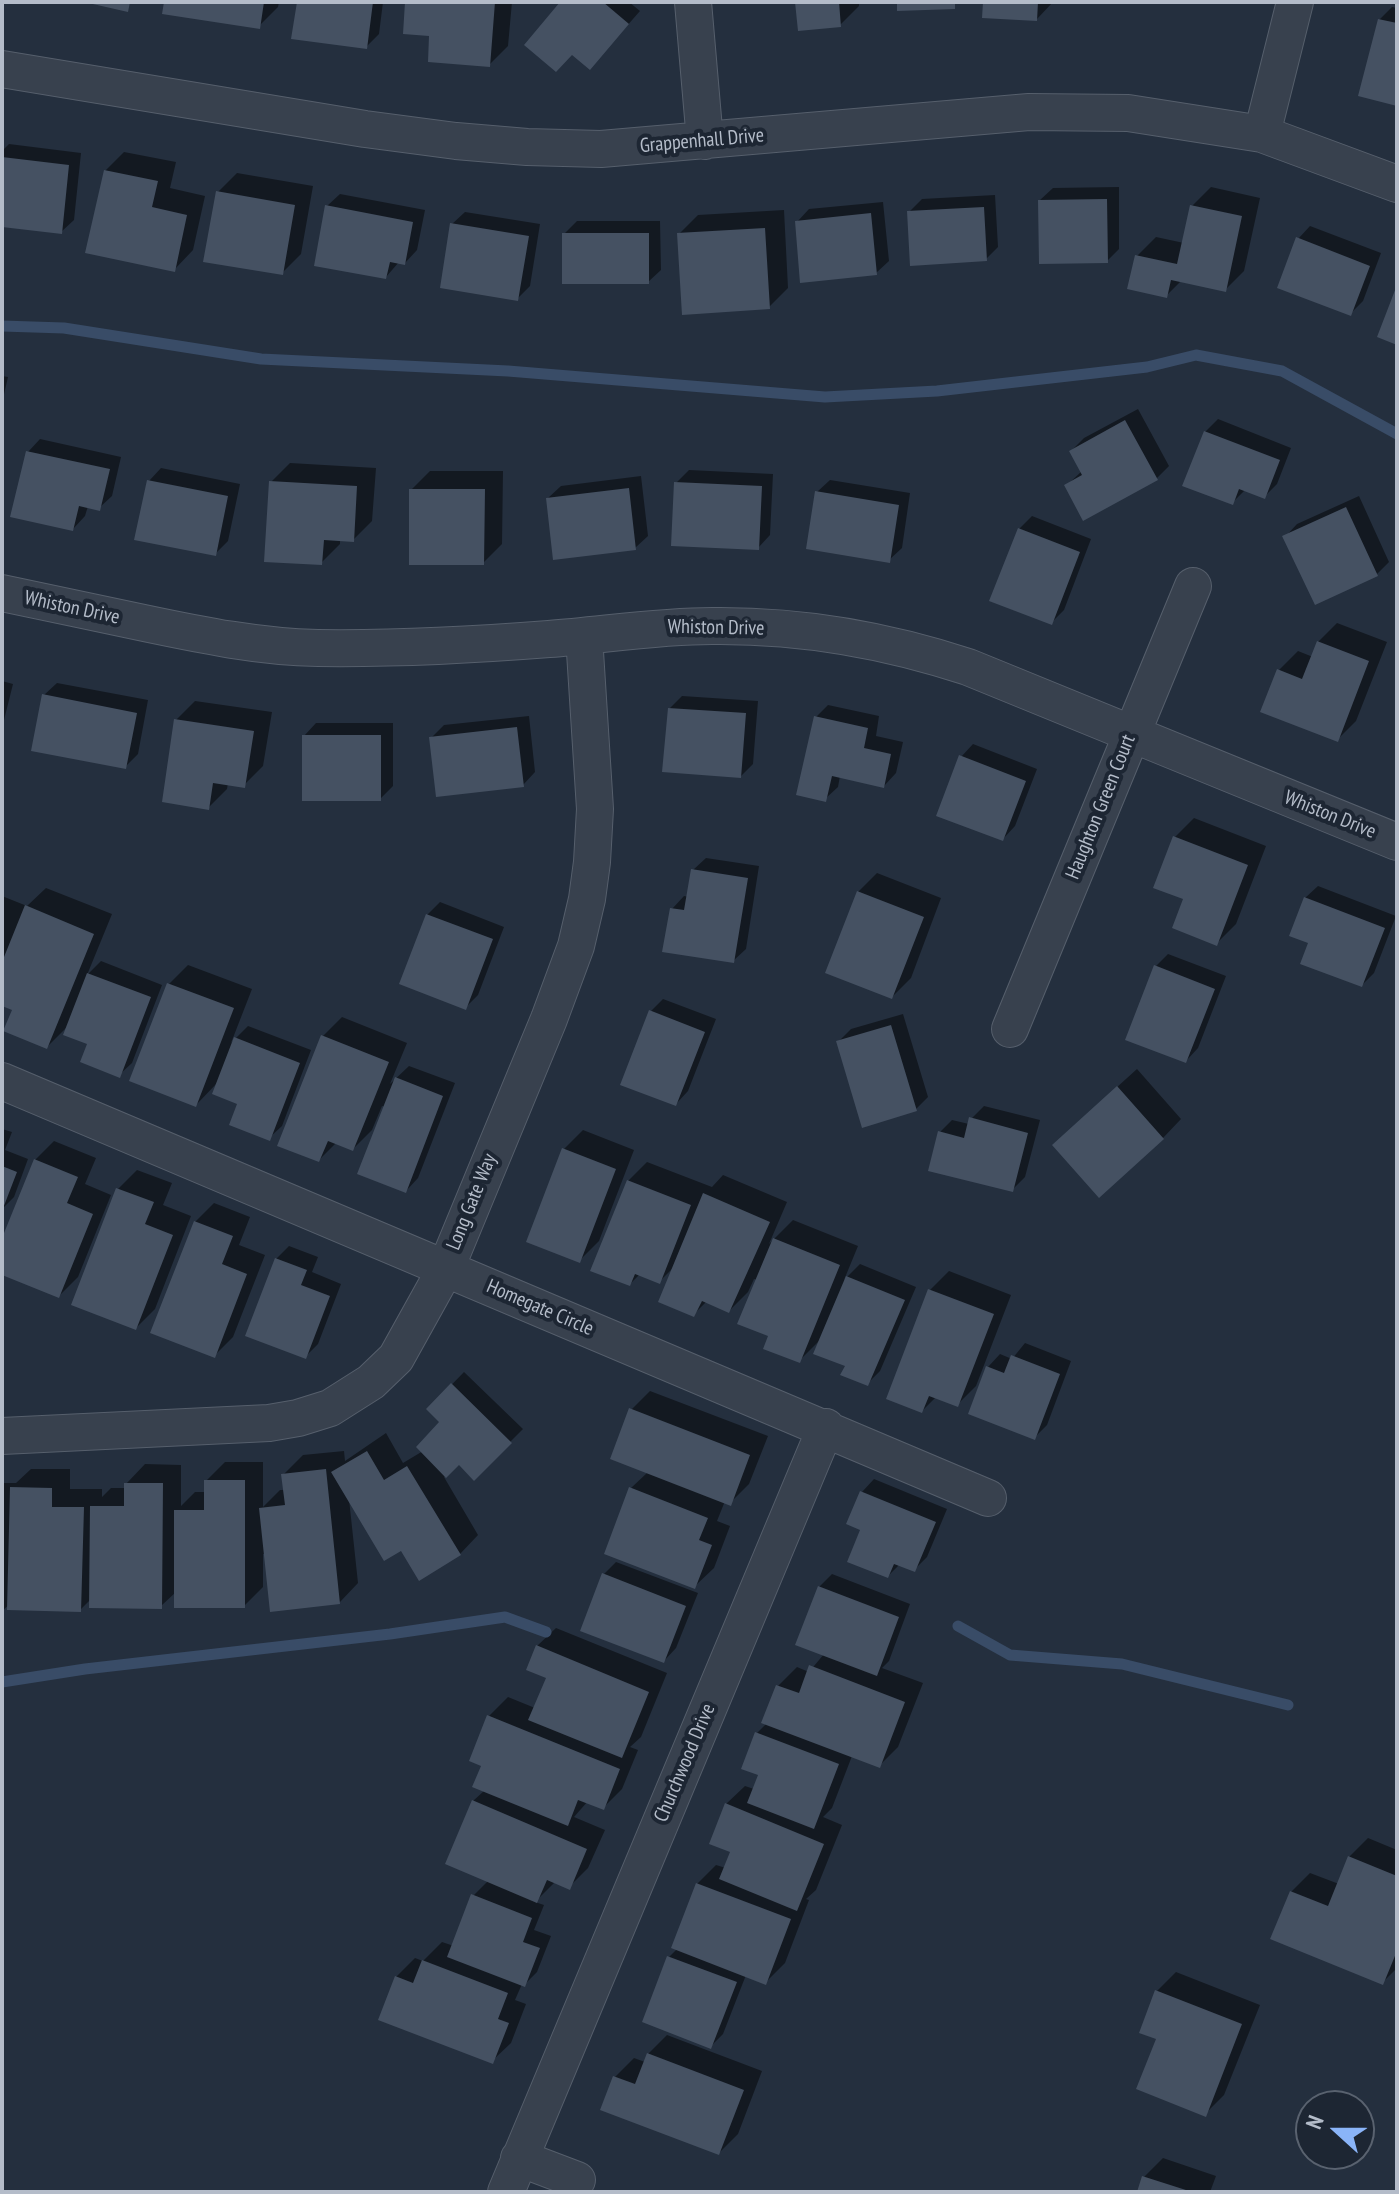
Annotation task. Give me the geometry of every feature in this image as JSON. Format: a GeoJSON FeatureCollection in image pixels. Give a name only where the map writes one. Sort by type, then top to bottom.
{"type":"FeatureCollection","features":[{"type":"Feature","properties":{"kind":"street"},"geometry":{"type":"LineString","coordinates":[[693,2],[705,141]]}},
{"type":"Feature","properties":{"kind":"street"},"geometry":{"type":"LineString","coordinates":[[1262,134],[1295,2]]}},
{"type":"Feature","properties":{"kind":"street","name":"Grappenhall Drive"},"geometry":{"type":"LineString","coordinates":[[2,69],[456,141],[527,147],[601,149],[1029,112],[1128,113],[1262,134],[1397,184]]}},
{"type":"Feature","properties":{"kind":"street","name":"Haughton Green Court"},"geometry":{"type":"LineString","coordinates":[[1010,1029],[1193,586]]}},
{"type":"Feature","properties":{"kind":"street","name":"Whiston Drive"},"geometry":{"type":"LineString","coordinates":[[2,593],[207,636],[315,648],[406,648],[584,636],[648,628],[714,626],[784,629],[853,637],[915,649],[968,667],[1397,842]]}},
{"type":"Feature","properties":{"kind":"street","name":"Long Gate Way"},"geometry":{"type":"LineString","coordinates":[[2,1436],[269,1423],[298,1418],[330,1408],[371,1382],[396,1358],[446,1268],[576,946],[587,899],[595,809],[584,636]]}},
{"type":"Feature","properties":{"kind":"street","name":"Homegate Circle"},"geometry":{"type":"LineString","coordinates":[[2,1081],[988,1498]]}},
{"type":"Feature","properties":{"kind":"street","name":"Churchwood Drive"},"geometry":{"type":"LineString","coordinates":[[506,2192],[826,1427]]}},
{"type":"Feature","properties":{"kind":"street"},"geometry":{"type":"LineString","coordinates":[[519,2158],[577,2180]]}},
{"type":"Feature","properties":{"kind":"building"},"geometry":{"type":"Polygon","coordinates":[[[84,2],[130,2],[128,12],[84,2]]]}},
{"type":"Feature","properties":{"kind":"building"},"geometry":{"type":"Polygon","coordinates":[[[164,2],[264,2],[260,29],[162,14],[164,2]]]}},
{"type":"Feature","properties":{"kind":"building"},"geometry":{"type":"Polygon","coordinates":[[[297,2],[373,2],[367,49],[291,39],[297,2]]]}},
{"type":"Feature","properties":{"kind":"building"},"geometry":{"type":"Polygon","coordinates":[[[405,2],[495,2],[490,67],[428,62],[429,36],[403,34],[405,2]]]}},
{"type":"Feature","properties":{"kind":"building"},"geometry":{"type":"Polygon","coordinates":[[[560,2],[603,2],[629,24],[590,70],[572,55],[556,72],[524,45],[560,2]]]}},
{"type":"Feature","properties":{"kind":"building"},"geometry":{"type":"Polygon","coordinates":[[[795,2],[839,2],[841,27],[798,31],[795,2]]]}},
{"type":"Feature","properties":{"kind":"building"},"geometry":{"type":"Polygon","coordinates":[[[897,2],[955,2],[955,9],[897,11],[897,2]]]}},
{"type":"Feature","properties":{"kind":"building"},"geometry":{"type":"Polygon","coordinates":[[[983,2],[1038,2],[1037,21],[982,18],[983,2]]]}},
{"type":"Feature","properties":{"kind":"building"},"geometry":{"type":"Polygon","coordinates":[[[1378,19],[1397,23],[1397,106],[1358,96],[1378,19]]]}},
{"type":"Feature","properties":{"kind":"building"},"geometry":{"type":"Polygon","coordinates":[[[2,157],[69,165],[62,234],[2,227],[2,157]]]}},
{"type":"Feature","properties":{"kind":"building"},"geometry":{"type":"Polygon","coordinates":[[[104,170],[158,181],[152,207],[187,215],[175,272],[85,253],[104,170]]]}},
{"type":"Feature","properties":{"kind":"building"},"geometry":{"type":"Polygon","coordinates":[[[216,191],[295,205],[283,275],[203,262],[216,191]]]}},
{"type":"Feature","properties":{"kind":"building"},"geometry":{"type":"Polygon","coordinates":[[[1107,199],[1108,263],[1039,264],[1038,200],[1107,199]]]}},
{"type":"Feature","properties":{"kind":"building"},"geometry":{"type":"Polygon","coordinates":[[[325,205],[413,222],[405,265],[390,262],[386,279],[314,266],[325,205]]]}},
{"type":"Feature","properties":{"kind":"building"},"geometry":{"type":"Polygon","coordinates":[[[1190,205],[1242,216],[1226,292],[1171,280],[1167,298],[1127,289],[1135,255],[1177,264],[1190,205]]]}},
{"type":"Feature","properties":{"kind":"building"},"geometry":{"type":"Polygon","coordinates":[[[984,207],[987,261],[910,266],[907,211],[984,207]]]}},
{"type":"Feature","properties":{"kind":"building"},"geometry":{"type":"Polygon","coordinates":[[[871,213],[877,275],[800,283],[795,221],[871,213]]]}},
{"type":"Feature","properties":{"kind":"building"},"geometry":{"type":"Polygon","coordinates":[[[450,223],[529,236],[518,301],[440,288],[450,223]]]}},
{"type":"Feature","properties":{"kind":"building"},"geometry":{"type":"Polygon","coordinates":[[[765,228],[770,309],[682,315],[677,233],[765,228]]]}},
{"type":"Feature","properties":{"kind":"building"},"geometry":{"type":"Polygon","coordinates":[[[562,233],[649,233],[649,284],[562,284],[562,233]]]}},
{"type":"Feature","properties":{"kind":"building"},"geometry":{"type":"Polygon","coordinates":[[[1296,237],[1370,266],[1351,316],[1277,288],[1296,237]]]}},
{"type":"Feature","properties":{"kind":"building"},"geometry":{"type":"Polygon","coordinates":[[[1397,285],[1397,345],[1377,337],[1397,285]]]}},
{"type":"Feature","properties":{"kind":"building"},"geometry":{"type":"Polygon","coordinates":[[[1125,420],[1158,480],[1083,521],[1064,485],[1082,475],[1069,451],[1125,420]]]}},
{"type":"Feature","properties":{"kind":"building"},"geometry":{"type":"Polygon","coordinates":[[[1204,431],[1280,460],[1265,499],[1239,489],[1233,505],[1182,486],[1204,431]]]}},
{"type":"Feature","properties":{"kind":"building"},"geometry":{"type":"Polygon","coordinates":[[[26,451],[110,469],[100,511],[79,506],[73,531],[10,517],[26,451]]]}},
{"type":"Feature","properties":{"kind":"building"},"geometry":{"type":"Polygon","coordinates":[[[147,480],[228,496],[216,556],[134,540],[147,480]]]}},
{"type":"Feature","properties":{"kind":"building"},"geometry":{"type":"Polygon","coordinates":[[[269,481],[357,486],[354,542],[324,540],[322,565],[264,562],[269,481]]]}},
{"type":"Feature","properties":{"kind":"building"},"geometry":{"type":"Polygon","coordinates":[[[674,482],[762,486],[759,550],[671,546],[674,482]]]}},
{"type":"Feature","properties":{"kind":"building"},"geometry":{"type":"Polygon","coordinates":[[[629,488],[636,550],[553,560],[546,498],[629,488]]]}},
{"type":"Feature","properties":{"kind":"building"},"geometry":{"type":"Polygon","coordinates":[[[409,489],[485,489],[484,565],[409,565],[409,489]]]}},
{"type":"Feature","properties":{"kind":"building"},"geometry":{"type":"Polygon","coordinates":[[[815,491],[899,505],[890,563],[806,549],[815,491]]]}},
{"type":"Feature","properties":{"kind":"building"},"geometry":{"type":"Polygon","coordinates":[[[1346,507],[1378,576],[1315,605],[1282,536],[1346,507]]]}},
{"type":"Feature","properties":{"kind":"building"},"geometry":{"type":"Polygon","coordinates":[[[1018,528],[1080,552],[1052,625],[989,601],[1018,528]]]}},
{"type":"Feature","properties":{"kind":"building"},"geometry":{"type":"Polygon","coordinates":[[[1317,641],[1369,661],[1338,742],[1260,712],[1277,669],[1302,679],[1317,641]]]}},
{"type":"Feature","properties":{"kind":"building"},"geometry":{"type":"Polygon","coordinates":[[[42,694],[137,713],[126,769],[31,751],[42,694]]]}},
{"type":"Feature","properties":{"kind":"building"},"geometry":{"type":"Polygon","coordinates":[[[668,708],[746,713],[741,778],[662,772],[668,708]]]}},
{"type":"Feature","properties":{"kind":"building"},"geometry":{"type":"Polygon","coordinates":[[[814,716],[868,728],[864,748],[891,754],[884,788],[832,776],[826,802],[796,795],[814,716]]]}},
{"type":"Feature","properties":{"kind":"building"},"geometry":{"type":"Polygon","coordinates":[[[174,719],[254,731],[245,788],[213,783],[209,810],[162,802],[174,719]]]}},
{"type":"Feature","properties":{"kind":"building"},"geometry":{"type":"Polygon","coordinates":[[[517,727],[524,787],[436,797],[429,737],[517,727]]]}},
{"type":"Feature","properties":{"kind":"building"},"geometry":{"type":"Polygon","coordinates":[[[302,735],[381,735],[381,801],[302,801],[302,735]]]}},
{"type":"Feature","properties":{"kind":"building"},"geometry":{"type":"Polygon","coordinates":[[[959,755],[1026,781],[1003,841],[936,816],[959,755]]]}},
{"type":"Feature","properties":{"kind":"building"},"geometry":{"type":"Polygon","coordinates":[[[1173,836],[1248,865],[1217,946],[1172,928],[1183,899],[1153,888],[1173,836]]]}},
{"type":"Feature","properties":{"kind":"building"},"geometry":{"type":"Polygon","coordinates":[[[691,869],[748,878],[734,963],[662,952],[670,908],[684,910],[691,869]]]}},
{"type":"Feature","properties":{"kind":"building"},"geometry":{"type":"Polygon","coordinates":[[[857,891],[924,917],[892,999],[825,973],[857,891]]]}},
{"type":"Feature","properties":{"kind":"building"},"geometry":{"type":"Polygon","coordinates":[[[1304,897],[1385,928],[1362,987],[1300,964],[1308,943],[1289,936],[1304,897]]]}},
{"type":"Feature","properties":{"kind":"building"},"geometry":{"type":"Polygon","coordinates":[[[25,905],[94,934],[47,1049],[3,1031],[12,1010],[2,1006],[2,962],[25,905]]]}},
{"type":"Feature","properties":{"kind":"building"},"geometry":{"type":"Polygon","coordinates":[[[426,914],[493,939],[466,1010],[399,984],[426,914]]]}},
{"type":"Feature","properties":{"kind":"building"},"geometry":{"type":"Polygon","coordinates":[[[1154,965],[1215,989],[1186,1063],[1125,1040],[1154,965]]]}},
{"type":"Feature","properties":{"kind":"building"},"geometry":{"type":"Polygon","coordinates":[[[87,973],[151,997],[120,1078],[80,1062],[87,1044],[63,1035],[87,973]]]}},
{"type":"Feature","properties":{"kind":"building"},"geometry":{"type":"Polygon","coordinates":[[[167,983],[234,1008],[196,1107],[129,1081],[167,983]]]}},
{"type":"Feature","properties":{"kind":"building"},"geometry":{"type":"Polygon","coordinates":[[[649,1010],[705,1032],[676,1106],[620,1085],[649,1010]]]}},
{"type":"Feature","properties":{"kind":"building"},"geometry":{"type":"Polygon","coordinates":[[[891,1025],[917,1111],[862,1128],[836,1041],[891,1025]]]}},
{"type":"Feature","properties":{"kind":"building"},"geometry":{"type":"Polygon","coordinates":[[[321,1035],[389,1062],[353,1151],[328,1141],[319,1162],[277,1146],[321,1035]]]}},
{"type":"Feature","properties":{"kind":"building"},"geometry":{"type":"Polygon","coordinates":[[[234,1037],[300,1063],[270,1141],[229,1125],[237,1104],[212,1094],[234,1037]]]}},
{"type":"Feature","properties":{"kind":"building"},"geometry":{"type":"Polygon","coordinates":[[[395,1077],[443,1096],[406,1193],[357,1174],[395,1077]]]}},
{"type":"Feature","properties":{"kind":"building"},"geometry":{"type":"Polygon","coordinates":[[[1117,1086],[1164,1139],[1099,1198],[1052,1145],[1117,1086]]]}},
{"type":"Feature","properties":{"kind":"building"},"geometry":{"type":"Polygon","coordinates":[[[969,1117],[1028,1133],[1013,1192],[928,1171],[938,1131],[964,1138],[969,1117]]]}},
{"type":"Feature","properties":{"kind":"building"},"geometry":{"type":"Polygon","coordinates":[[[562,1148],[616,1169],[580,1263],[526,1242],[562,1148]]]}},
{"type":"Feature","properties":{"kind":"building"},"geometry":{"type":"Polygon","coordinates":[[[34,1159],[78,1177],[67,1203],[93,1214],[59,1298],[2,1275],[2,1238],[34,1159]]]}},
{"type":"Feature","properties":{"kind":"building"},"geometry":{"type":"Polygon","coordinates":[[[2,1166],[17,1172],[2,1211],[2,1166]]]}},
{"type":"Feature","properties":{"kind":"building"},"geometry":{"type":"Polygon","coordinates":[[[627,1180],[691,1205],[660,1284],[635,1274],[630,1286],[590,1271],[627,1180]]]}},
{"type":"Feature","properties":{"kind":"building"},"geometry":{"type":"Polygon","coordinates":[[[116,1188],[154,1202],[145,1224],[173,1235],[136,1330],[71,1305],[116,1188]]]}},
{"type":"Feature","properties":{"kind":"building"},"geometry":{"type":"Polygon","coordinates":[[[703,1193],[770,1222],[729,1313],[702,1301],[694,1317],[658,1302],[703,1193]]]}},
{"type":"Feature","properties":{"kind":"building"},"geometry":{"type":"Polygon","coordinates":[[[194,1221],[233,1236],[222,1264],[247,1274],[215,1358],[150,1333],[194,1221]]]}},
{"type":"Feature","properties":{"kind":"building"},"geometry":{"type":"Polygon","coordinates":[[[773,1238],[840,1265],[800,1363],[763,1349],[768,1336],[737,1324],[773,1238]]]}},
{"type":"Feature","properties":{"kind":"building"},"geometry":{"type":"Polygon","coordinates":[[[275,1258],[307,1270],[301,1285],[330,1296],[306,1359],[245,1336],[275,1258]]]}},
{"type":"Feature","properties":{"kind":"building"},"geometry":{"type":"Polygon","coordinates":[[[846,1276],[905,1300],[868,1386],[840,1375],[845,1366],[813,1354],[846,1276]]]}},
{"type":"Feature","properties":{"kind":"building"},"geometry":{"type":"Polygon","coordinates":[[[928,1289],[994,1314],[958,1407],[929,1396],[922,1413],[886,1399],[928,1289]]]}},
{"type":"Feature","properties":{"kind":"building"},"geometry":{"type":"Polygon","coordinates":[[[1011,1355],[1060,1374],[1035,1440],[968,1414],[986,1366],[1004,1373],[1011,1355]]]}},
{"type":"Feature","properties":{"kind":"building"},"geometry":{"type":"Polygon","coordinates":[[[451,1383],[512,1443],[474,1481],[459,1465],[446,1478],[416,1447],[439,1422],[426,1409],[451,1383]]]}},
{"type":"Feature","properties":{"kind":"building"},"geometry":{"type":"Polygon","coordinates":[[[629,1408],[750,1455],[731,1506],[610,1459],[629,1408]]]}},
{"type":"Feature","properties":{"kind":"building"},"geometry":{"type":"Polygon","coordinates":[[[367,1451],[384,1480],[407,1466],[461,1555],[419,1581],[401,1551],[384,1561],[331,1472],[367,1451]]]}},
{"type":"Feature","properties":{"kind":"building"},"geometry":{"type":"Polygon","coordinates":[[[326,1469],[340,1604],[270,1612],[259,1508],[285,1505],[281,1474],[326,1469]]]}},
{"type":"Feature","properties":{"kind":"building"},"geometry":{"type":"Polygon","coordinates":[[[204,1480],[245,1480],[245,1608],[174,1608],[174,1510],[204,1510],[204,1480]]]}},
{"type":"Feature","properties":{"kind":"building"},"geometry":{"type":"Polygon","coordinates":[[[124,1483],[163,1483],[162,1609],[89,1608],[90,1506],[124,1506],[124,1483]]]}},
{"type":"Feature","properties":{"kind":"building"},"geometry":{"type":"Polygon","coordinates":[[[10,1487],[52,1488],[52,1507],[84,1507],[81,1612],[7,1610],[10,1487]]]}},
{"type":"Feature","properties":{"kind":"building"},"geometry":{"type":"Polygon","coordinates":[[[629,1487],[708,1518],[699,1540],[712,1545],[695,1589],[604,1554],[629,1487]]]}},
{"type":"Feature","properties":{"kind":"building"},"geometry":{"type":"Polygon","coordinates":[[[860,1491],[936,1522],[915,1572],[894,1564],[888,1578],[847,1562],[860,1530],[846,1524],[860,1491]]]}},
{"type":"Feature","properties":{"kind":"building"},"geometry":{"type":"Polygon","coordinates":[[[602,1573],[686,1606],[664,1663],[580,1631],[602,1573]]]}},
{"type":"Feature","properties":{"kind":"building"},"geometry":{"type":"Polygon","coordinates":[[[818,1586],[899,1617],[877,1676],[795,1645],[818,1586]]]}},
{"type":"Feature","properties":{"kind":"building"},"geometry":{"type":"Polygon","coordinates":[[[536,1645],[649,1692],[622,1758],[528,1720],[546,1678],[526,1670],[536,1645]]]}},
{"type":"Feature","properties":{"kind":"building"},"geometry":{"type":"Polygon","coordinates":[[[809,1665],[905,1702],[880,1768],[761,1723],[776,1685],[799,1693],[809,1665]]]}},
{"type":"Feature","properties":{"kind":"building"},"geometry":{"type":"Polygon","coordinates":[[[487,1715],[620,1769],[604,1810],[578,1800],[568,1826],[472,1787],[481,1766],[469,1761],[487,1715]]]}},
{"type":"Feature","properties":{"kind":"building"},"geometry":{"type":"Polygon","coordinates":[[[755,1732],[839,1764],[814,1829],[747,1803],[758,1775],[741,1769],[755,1732]]]}},
{"type":"Feature","properties":{"kind":"building"},"geometry":{"type":"Polygon","coordinates":[[[472,1800],[587,1849],[570,1890],[547,1880],[537,1903],[445,1864],[472,1800]]]}},
{"type":"Feature","properties":{"kind":"building"},"geometry":{"type":"Polygon","coordinates":[[[725,1803],[824,1844],[797,1911],[719,1879],[730,1852],[709,1844],[725,1803]]]}},
{"type":"Feature","properties":{"kind":"building"},"geometry":{"type":"Polygon","coordinates":[[[1348,1856],[1397,1876],[1397,1951],[1383,1985],[1270,1939],[1290,1891],[1328,1906],[1348,1856]]]}},
{"type":"Feature","properties":{"kind":"building"},"geometry":{"type":"Polygon","coordinates":[[[696,1883],[791,1919],[766,1985],[671,1948],[696,1883]]]}},
{"type":"Feature","properties":{"kind":"building"},"geometry":{"type":"Polygon","coordinates":[[[471,1894],[532,1918],[523,1942],[540,1948],[525,1987],[447,1957],[471,1894]]]}},
{"type":"Feature","properties":{"kind":"building"},"geometry":{"type":"Polygon","coordinates":[[[667,1956],[737,1982],[711,2049],[642,2022],[667,1956]]]}},
{"type":"Feature","properties":{"kind":"building"},"geometry":{"type":"Polygon","coordinates":[[[422,1960],[508,1993],[498,2019],[509,2023],[493,2064],[378,2020],[395,1976],[413,1983],[422,1960]]]}},
{"type":"Feature","properties":{"kind":"building"},"geometry":{"type":"Polygon","coordinates":[[[1155,1990],[1242,2024],[1206,2117],[1136,2089],[1156,2039],[1139,2033],[1155,1990]]]}},
{"type":"Feature","properties":{"kind":"building"},"geometry":{"type":"Polygon","coordinates":[[[647,2053],[744,2090],[719,2155],[600,2110],[613,2076],[635,2084],[647,2053]]]}},
{"type":"Feature","properties":{"kind":"building"},"geometry":{"type":"Polygon","coordinates":[[[1142,2176],[1189,2191],[1189,2192],[1137,2192],[1142,2176]]]}},
{"type":"Feature","properties":{"kind":"waterway"},"geometry":{"type":"LineString","coordinates":[[2,326],[64,328],[261,359],[508,371],[825,397],[937,391],[1147,367],[1196,355],[1282,371],[1397,434]]}},
{"type":"Feature","properties":{"kind":"waterway"},"geometry":{"type":"LineString","coordinates":[[2,1682],[505,1617],[546,1632]]}},
{"type":"Feature","properties":{"kind":"waterway"},"geometry":{"type":"LineString","coordinates":[[958,1626],[1010,1655],[1122,1664],[1288,1705]]}}]}
